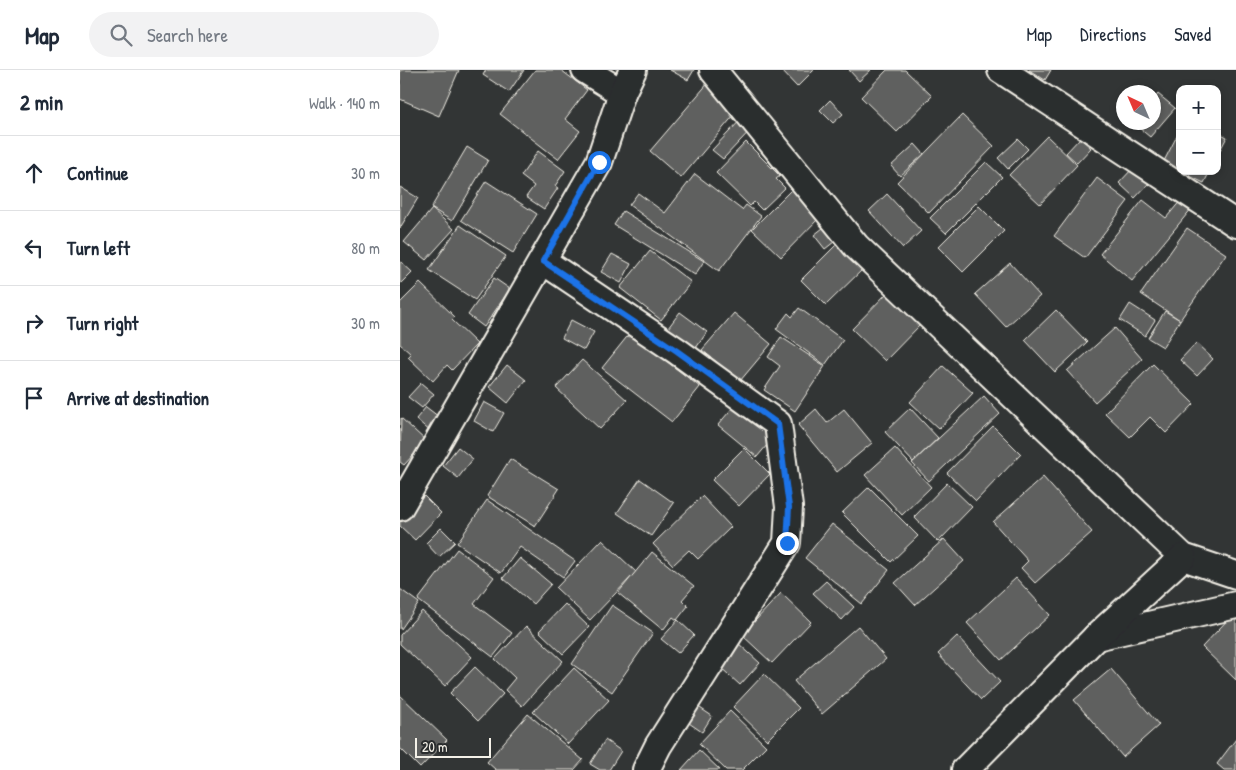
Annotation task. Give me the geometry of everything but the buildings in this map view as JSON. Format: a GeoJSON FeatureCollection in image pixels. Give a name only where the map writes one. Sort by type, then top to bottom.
{"type":"FeatureCollection","features":[{"type":"Feature","properties":{"kind":"street"},"geometry":{"type":"LineString","coordinates":[[400,507],[599,162],[627,81],[585,70]]}},
{"type":"Feature","properties":{"kind":"street"},"geometry":{"type":"LineString","coordinates":[[713,70],[856,246],[1183,557],[1236,574]]}},
{"type":"Feature","properties":{"kind":"street"},"geometry":{"type":"LineString","coordinates":[[1000,70],[1236,224]]}},
{"type":"Feature","properties":{"kind":"street"},"geometry":{"type":"LineString","coordinates":[[543,261],[677,351],[778,424],[789,507],[787,543],[658,746],[646,770]]}},
{"type":"Feature","properties":{"kind":"street"},"geometry":{"type":"LineString","coordinates":[[965,770],[1096,637],[1183,557]]}},
{"type":"Feature","properties":{"kind":"street"},"geometry":{"type":"LineString","coordinates":[[1096,637],[1236,605]]}},
{"type":"Feature","properties":{"kind":"route"},"geometry":{"type":"LineString","coordinates":[[599,162],[543,261],[677,351],[778,424],[789,507],[787,543]]}}]}
